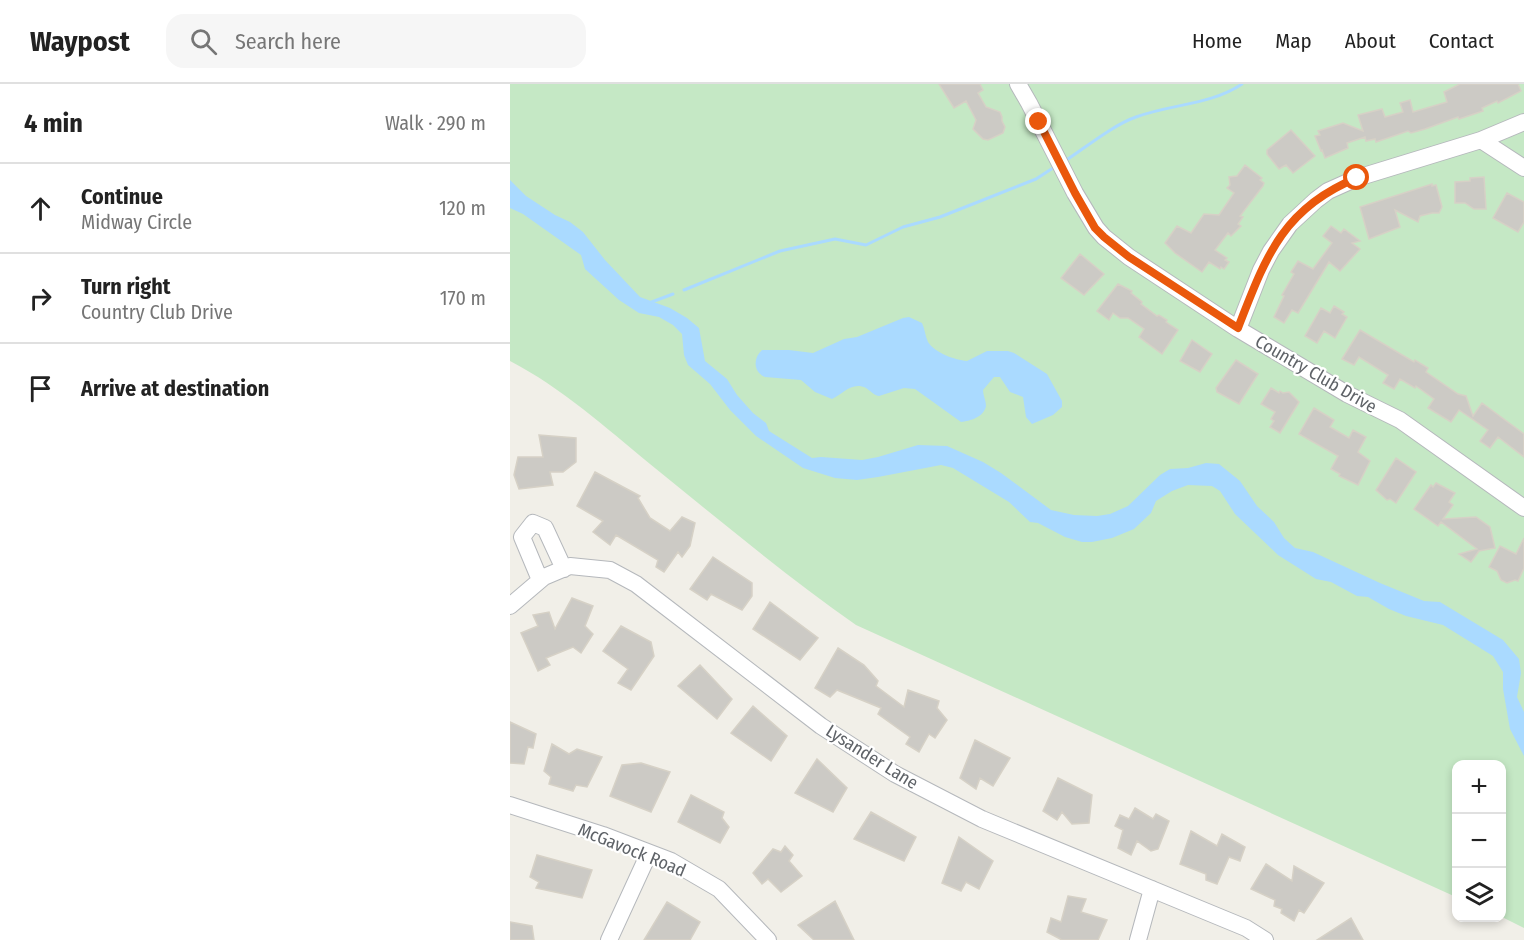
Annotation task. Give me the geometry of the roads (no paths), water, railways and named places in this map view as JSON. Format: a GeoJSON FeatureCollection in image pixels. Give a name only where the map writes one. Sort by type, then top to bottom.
{"type":"FeatureCollection","features":[{"type":"Feature","properties":{"kind":"street","name":"Country Club Drive"},"geometry":{"type":"LineString","coordinates":[[1018,84],[1068,180],[1095,228],[1104,237],[1129,257],[1238,328],[1347,394],[1400,420],[1524,508]]}},
{"type":"Feature","properties":{"kind":"street"},"geometry":{"type":"LineString","coordinates":[[1238,328],[1271,251],[1290,224],[1328,191],[1357,178],[1481,141],[1524,122]]}},
{"type":"Feature","properties":{"kind":"street"},"geometry":{"type":"LineString","coordinates":[[1481,141],[1524,168]]}},
{"type":"Feature","properties":{"kind":"street"},"geometry":{"type":"LineString","coordinates":[[540,580],[522,537],[533,524],[544,528],[564,569]]}},
{"type":"Feature","properties":{"kind":"street","name":"Lysander Lane"},"geometry":{"type":"LineString","coordinates":[[510,606],[540,580],[570,566],[610,570],[636,584],[820,726],[895,774],[982,819],[1246,928],[1265,940]]}},
{"type":"Feature","properties":{"kind":"street","name":"McGavock Road"},"geometry":{"type":"LineString","coordinates":[[510,805],[603,835],[671,861],[719,890],[768,940]]}},
{"type":"Feature","properties":{"kind":"street"},"geometry":{"type":"LineString","coordinates":[[609,940],[649,853]]}},
{"type":"Feature","properties":{"kind":"street"},"geometry":{"type":"LineString","coordinates":[[1138,940],[1152,889]]}},
{"type":"Feature","properties":{"kind":"water"},"geometry":{"type":"Polygon","coordinates":[[[510,180],[526,196],[583,232],[605,260],[640,297],[670,308],[699,328],[705,361],[727,379],[737,395],[753,413],[766,423],[769,431],[812,458],[862,460],[918,445],[947,446],[1001,473],[1051,510],[1074,515],[1097,516],[1110,514],[1128,506],[1160,475],[1170,469],[1188,468],[1206,463],[1219,464],[1240,481],[1257,506],[1274,522],[1284,538],[1295,548],[1313,552],[1424,601],[1440,602],[1503,640],[1519,659],[1521,673],[1517,697],[1524,712],[1524,756],[1510,729],[1503,689],[1503,672],[1493,656],[1443,625],[1406,616],[1368,597],[1357,596],[1331,582],[1316,579],[1278,555],[1235,514],[1220,491],[1212,486],[1188,485],[1172,491],[1156,501],[1151,513],[1134,529],[1112,538],[1082,542],[1065,537],[1038,523],[1030,522],[1009,502],[953,468],[941,465],[857,480],[835,478],[803,468],[756,436],[730,410],[710,384],[688,365],[684,355],[682,334],[673,325],[659,317],[639,313],[619,300],[585,269],[581,255],[523,214],[510,208],[510,180]]]}},
{"type":"Feature","properties":{"kind":"water"},"geometry":{"type":"Polygon","coordinates":[[[909,317],[922,323],[931,346],[951,357],[967,361],[987,351],[1014,353],[1047,374],[1062,401],[1062,407],[1053,415],[1032,424],[1026,417],[1023,397],[1010,392],[1000,377],[994,377],[983,390],[986,406],[983,413],[961,422],[915,389],[904,388],[879,396],[866,388],[856,386],[832,399],[815,392],[801,380],[765,377],[756,368],[757,357],[762,350],[813,353],[844,339],[857,337],[909,317]]]}},
{"type":"Feature","properties":{"kind":"waterway"},"geometry":{"type":"LineString","coordinates":[[1065,161],[1109,131],[1136,117],[1217,96],[1242,84]]}},
{"type":"Feature","properties":{"kind":"waterway"},"geometry":{"type":"LineString","coordinates":[[684,290],[780,251],[835,239],[866,245],[903,227],[940,217],[1036,179],[1056,166]]}},
{"type":"Feature","properties":{"kind":"waterway"},"geometry":{"type":"LineString","coordinates":[[649,303],[673,294]]}}]}
